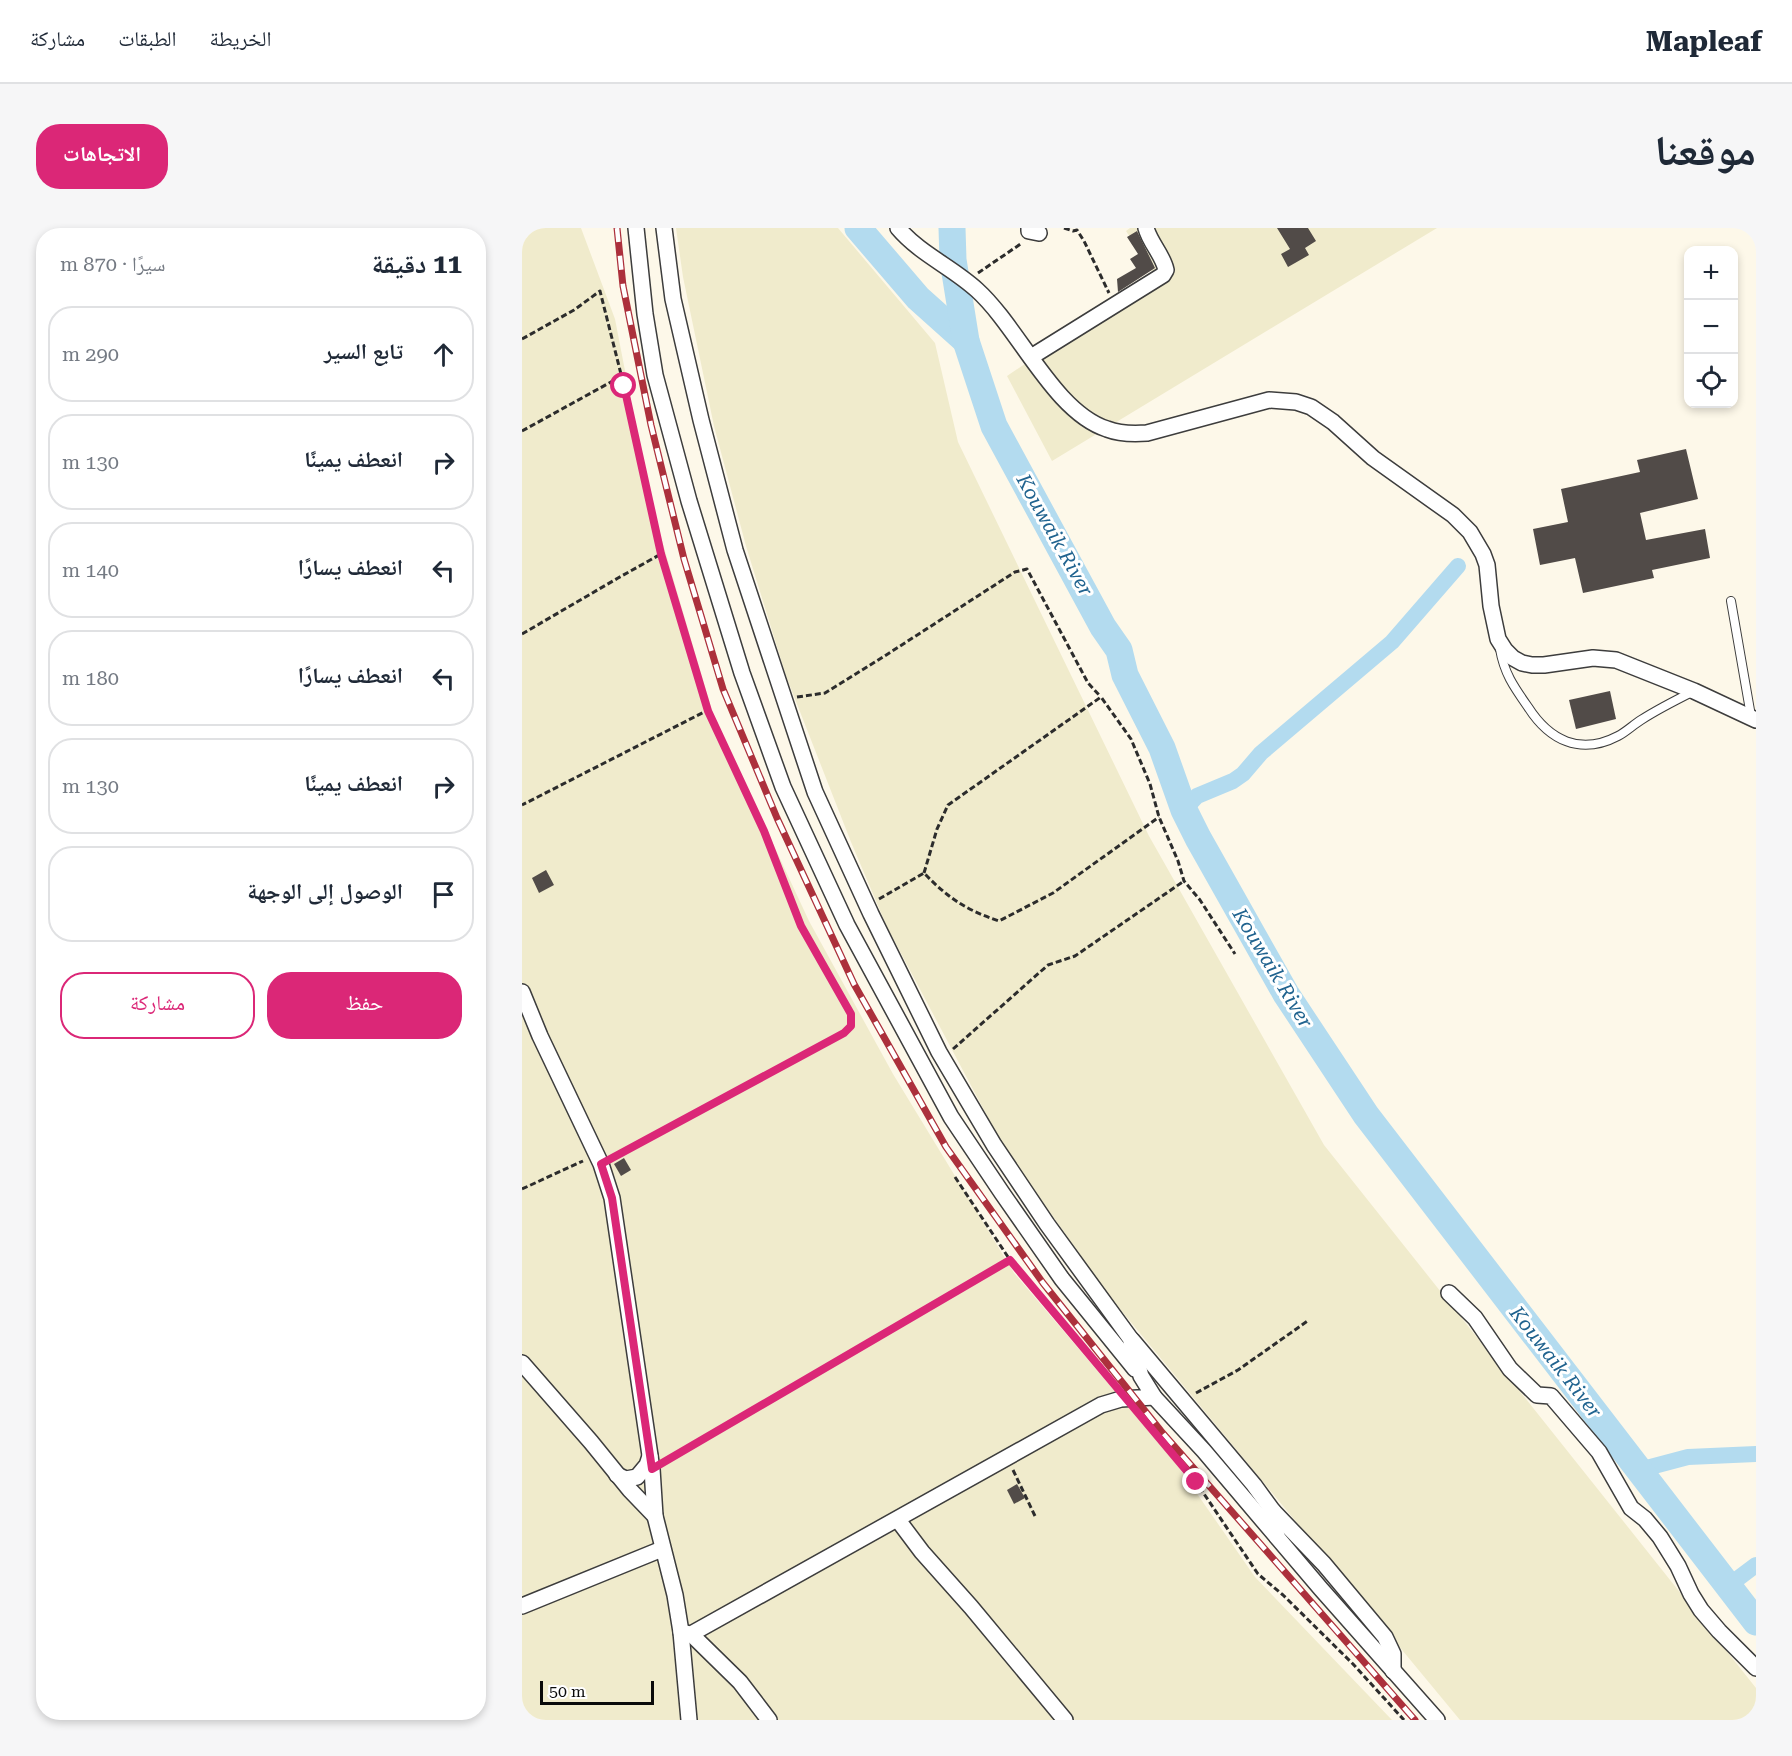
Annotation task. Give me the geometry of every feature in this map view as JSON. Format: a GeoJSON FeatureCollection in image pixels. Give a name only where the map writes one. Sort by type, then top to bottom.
{"type":"FeatureCollection","features":[{"type":"Feature","properties":{"kind":"street"},"geometry":{"type":"LineString","coordinates":[[636,228],[645,314],[655,375],[692,512],[742,673],[783,787],[847,925],[951,1117],[1062,1279],[1141,1376],[1154,1397],[1204,1451],[1276,1537],[1437,1720]]}},
{"type":"Feature","properties":{"kind":"street"},"geometry":{"type":"LineString","coordinates":[[664,228],[673,299],[701,420],[735,550],[784,700],[815,792],[867,906],[943,1059],[994,1145],[1047,1224],[1130,1338],[1184,1400],[1273,1511],[1324,1564],[1385,1637],[1393,1654],[1393,1671]]}},
{"type":"Feature","properties":{"kind":"street"},"geometry":{"type":"LineString","coordinates":[[898,228],[913,244],[967,281],[998,312],[1063,399],[1080,414],[1107,429],[1128,434],[1148,433],[1269,400],[1296,402],[1311,407],[1373,458],[1453,515],[1470,532],[1487,565],[1491,606],[1498,639],[1504,650],[1522,663],[1544,665],[1605,658],[1629,664],[1754,718]]}},
{"type":"Feature","properties":{"kind":"street"},"geometry":{"type":"LineString","coordinates":[[1031,357],[1163,276],[1166,270],[1165,262],[1146,228]]}},
{"type":"Feature","properties":{"kind":"street"},"geometry":{"type":"LineString","coordinates":[[522,992],[540,1036],[599,1159],[612,1198],[651,1462],[655,1516],[686,1633],[689,1720]]}},
{"type":"Feature","properties":{"kind":"street"},"geometry":{"type":"LineString","coordinates":[[1449,1293],[1475,1318],[1510,1369],[1537,1395],[1551,1396],[1599,1452],[1631,1508],[1645,1519],[1660,1537],[1701,1610],[1756,1668]]}},
{"type":"Feature","properties":{"kind":"street"},"geometry":{"type":"LineString","coordinates":[[1130,1338],[1141,1376]]}},
{"type":"Feature","properties":{"kind":"street"},"geometry":{"type":"LineString","coordinates":[[522,1363],[630,1490],[655,1516]]}},
{"type":"Feature","properties":{"kind":"street"},"geometry":{"type":"LineString","coordinates":[[686,1633],[898,1520],[1101,1405],[1121,1399],[1154,1397]]}},
{"type":"Feature","properties":{"kind":"street"},"geometry":{"type":"LineString","coordinates":[[617,1475],[626,1479],[637,1477],[651,1462]]}},
{"type":"Feature","properties":{"kind":"street"},"geometry":{"type":"LineString","coordinates":[[1273,1511],[1276,1537]]}},
{"type":"Feature","properties":{"kind":"street"},"geometry":{"type":"LineString","coordinates":[[898,1520],[922,1552],[1065,1720]]}},
{"type":"Feature","properties":{"kind":"street"},"geometry":{"type":"LineString","coordinates":[[522,1606],[662,1549]]}},
{"type":"Feature","properties":{"kind":"street"},"geometry":{"type":"LineString","coordinates":[[686,1633],[740,1682],[769,1720]]}},
{"type":"Feature","properties":{"kind":"lane"},"geometry":{"type":"LineString","coordinates":[[1731,602],[1754,718]]}},
{"type":"Feature","properties":{"kind":"lane"},"geometry":{"type":"LineString","coordinates":[[1498,639],[1503,666],[1524,702],[1543,728],[1554,736],[1576,744],[1596,744],[1618,736],[1641,720],[1694,691]]}},
{"type":"Feature","properties":{"kind":"path"},"geometry":{"type":"LineString","coordinates":[[1064,228],[1077,230],[1084,241],[1109,292],[1104,306],[1106,310]]}},
{"type":"Feature","properties":{"kind":"path"},"geometry":{"type":"LineString","coordinates":[[967,281],[1034,230]]}},
{"type":"Feature","properties":{"kind":"path"},"geometry":{"type":"LineString","coordinates":[[522,339],[573,310],[600,291],[661,554],[708,711],[764,831],[801,926],[851,1014],[851,1026],[834,1038],[599,1159],[522,1189]]}},
{"type":"Feature","properties":{"kind":"path"},"geometry":{"type":"LineString","coordinates":[[522,431],[621,377]]}},
{"type":"Feature","properties":{"kind":"path"},"geometry":{"type":"LineString","coordinates":[[522,634],[661,554]]}},
{"type":"Feature","properties":{"kind":"path"},"geometry":{"type":"LineString","coordinates":[[784,700],[825,693],[1015,572],[1027,568],[1088,683],[1131,739],[1150,784],[1159,817],[1184,881],[1200,900],[1235,954]]}},
{"type":"Feature","properties":{"kind":"path"},"geometry":{"type":"LineString","coordinates":[[867,906],[924,873],[937,829],[948,805],[1101,697]]}},
{"type":"Feature","properties":{"kind":"path"},"geometry":{"type":"LineString","coordinates":[[522,805],[708,711]]}},
{"type":"Feature","properties":{"kind":"path"},"geometry":{"type":"LineString","coordinates":[[924,873],[943,892],[975,913],[999,921],[1053,893],[1159,817]]}},
{"type":"Feature","properties":{"kind":"path"},"geometry":{"type":"LineString","coordinates":[[943,1059],[1048,965],[1075,956],[1184,881]]}},
{"type":"Feature","properties":{"kind":"path"},"geometry":{"type":"LineString","coordinates":[[956,1178],[1010,1260],[1196,1482],[1258,1574],[1283,1595],[1345,1656],[1404,1720]]}},
{"type":"Feature","properties":{"kind":"path"},"geometry":{"type":"LineString","coordinates":[[651,1462],[1010,1260]]}},
{"type":"Feature","properties":{"kind":"path"},"geometry":{"type":"LineString","coordinates":[[1184,1400],[1238,1370],[1309,1320]]}},
{"type":"Feature","properties":{"kind":"path"},"geometry":{"type":"LineString","coordinates":[[1007,1458],[1035,1515]]}},
{"type":"Feature","properties":{"kind":"shaded area"},"geometry":{"type":"Polygon","coordinates":[[[522,228],[581,228],[615,319],[650,500],[714,717],[809,921],[893,1074],[1014,1273],[1175,1462],[1255,1577],[1392,1720],[522,1720],[522,228]]]}},
{"type":"Feature","properties":{"kind":"shaded area"},"geometry":{"type":"Polygon","coordinates":[[[676,228],[838,228],[935,343],[958,442],[1149,836],[1324,1145],[1756,1688],[1756,1715],[1747,1720],[1460,1720],[1110,1297],[1003,1146],[887,927],[851,842],[786,676],[746,546],[714,426],[683,277],[676,228]]]}},
{"type":"Feature","properties":{"kind":"shaded area"},"geometry":{"type":"Polygon","coordinates":[[[1130,228],[1437,228],[1052,461],[1007,376],[1155,276],[1126,231],[1130,228]]]}},
{"type":"Feature","properties":{"kind":"building"},"geometry":{"type":"Polygon","coordinates":[[[1277,228],[1308,228],[1316,241],[1305,248],[1309,255],[1288,267],[1281,254],[1290,249],[1277,228]]]}},
{"type":"Feature","properties":{"kind":"building"},"geometry":{"type":"Polygon","coordinates":[[[1137,231],[1155,268],[1118,292],[1117,279],[1136,268],[1130,259],[1138,254],[1127,237],[1137,231]]]}},
{"type":"Feature","properties":{"kind":"building"},"geometry":{"type":"Polygon","coordinates":[[[1686,449],[1698,499],[1640,513],[1646,540],[1705,529],[1710,558],[1652,570],[1654,578],[1583,593],[1575,558],[1540,565],[1533,529],[1568,522],[1561,489],[1640,472],[1637,460],[1686,449]]]}},
{"type":"Feature","properties":{"kind":"building"},"geometry":{"type":"Polygon","coordinates":[[[1610,691],[1616,719],[1576,729],[1569,700],[1610,691]]]}},
{"type":"Feature","properties":{"kind":"building"},"geometry":{"type":"Polygon","coordinates":[[[546,870],[554,885],[539,893],[532,878],[546,870]]]}},
{"type":"Feature","properties":{"kind":"building"},"geometry":{"type":"Polygon","coordinates":[[[624,1158],[631,1170],[621,1176],[614,1164],[624,1158]]]}},
{"type":"Feature","properties":{"kind":"building"},"geometry":{"type":"Polygon","coordinates":[[[1017,1484],[1025,1498],[1014,1504],[1007,1490],[1017,1484]]]}},
{"type":"Feature","properties":{"kind":"waterway"},"geometry":{"type":"LineString","coordinates":[[858,228],[918,298],[966,341]]}},
{"type":"Feature","properties":{"kind":"waterway","name":"Kouwaik River"},"geometry":{"type":"LineString","coordinates":[[952,228],[953,260],[966,341],[994,426],[1103,627],[1119,650],[1125,675],[1162,748],[1184,810],[1286,994],[1366,1115],[1756,1622]]}},
{"type":"Feature","properties":{"kind":"waterway"},"geometry":{"type":"LineString","coordinates":[[1184,810],[1197,796],[1233,781],[1243,774],[1261,753],[1392,642],[1458,566]]}},
{"type":"Feature","properties":{"kind":"waterway"},"geometry":{"type":"LineString","coordinates":[[1639,1470],[1688,1457],[1756,1454]]}},
{"type":"Feature","properties":{"kind":"waterway"},"geometry":{"type":"LineString","coordinates":[[1728,1586],[1756,1565]]}},
{"type":"Feature","properties":{"kind":"railway"},"geometry":{"type":"LineString","coordinates":[[617,228],[623,286],[651,425],[684,559],[723,689],[777,818],[854,984],[946,1147],[1043,1283],[1161,1431],[1415,1720]]}},
{"type":"Feature","properties":{"kind":"route"},"geometry":{"type":"LineString","coordinates":[[624,386],[661,554],[708,711],[764,831],[801,926],[851,1014],[851,1026],[844,1033],[601,1164],[612,1198],[652,1469],[1010,1260],[1196,1482]]}}]}
